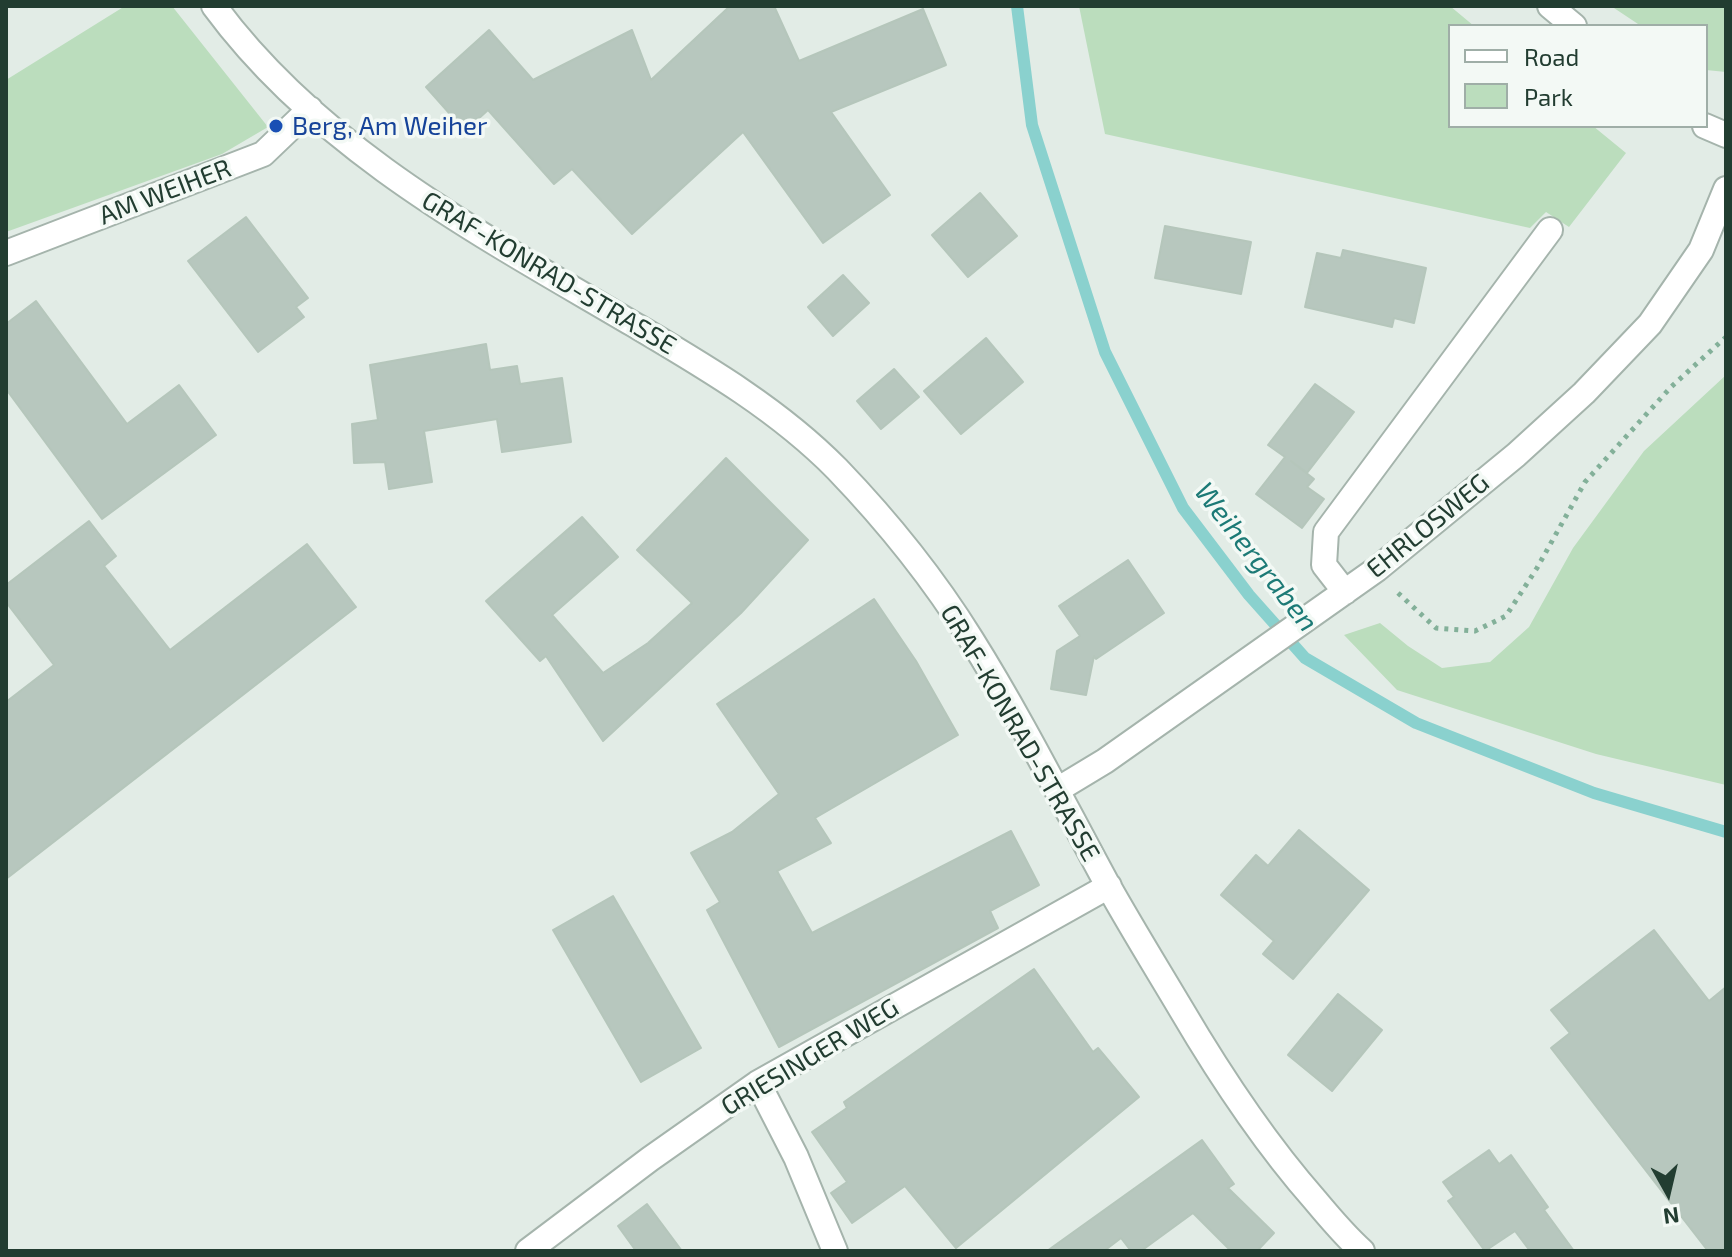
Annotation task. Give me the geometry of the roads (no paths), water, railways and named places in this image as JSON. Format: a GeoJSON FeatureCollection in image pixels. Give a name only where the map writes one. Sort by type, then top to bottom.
{"type":"FeatureCollection","features":[{"type":"Feature","properties":{"kind":"street","name":"GRAF-KONRAD-STRASSE"},"geometry":{"type":"LineString","coordinates":[[214,6],[236,36],[310,109],[376,164],[439,209],[711,370],[781,419],[835,467],[910,551],[971,639],[1109,886],[1224,1082],[1284,1166],[1362,1251]]}},
{"type":"Feature","properties":{"kind":"street"},"geometry":{"type":"LineString","coordinates":[[1550,6],[1572,24]]}},
{"type":"Feature","properties":{"kind":"street","name":"AM WEIHER"},"geometry":{"type":"LineString","coordinates":[[6,253],[263,154],[310,109]]}},
{"type":"Feature","properties":{"kind":"street","name":"EHRLOSWEG"},"geometry":{"type":"LineString","coordinates":[[1057,790],[1105,761],[1377,569],[1516,455],[1584,393],[1650,324],[1701,250],[1726,189]]}},
{"type":"Feature","properties":{"kind":"street"},"geometry":{"type":"LineString","coordinates":[[1345,592],[1324,565],[1326,532],[1550,230]]}},
{"type":"Feature","properties":{"kind":"street","name":"GRIESINGER WEG"},"geometry":{"type":"LineString","coordinates":[[528,1251],[758,1083],[1109,886]]}},
{"type":"Feature","properties":{"kind":"street"},"geometry":{"type":"LineString","coordinates":[[758,1083],[796,1157],[835,1251]]}},
{"type":"Feature","properties":{"kind":"waterway","name":"Weihergraben"},"geometry":{"type":"LineString","coordinates":[[1017,6],[1032,125],[1105,352],[1183,508],[1249,595],[1305,658],[1416,723],[1594,793],[1726,832]]}},
{"type":"Feature","properties":{"kind":"place","name":"Berg, Am Weiher"},"geometry":{"type":"Point","coordinates":[276,126]}}]}
